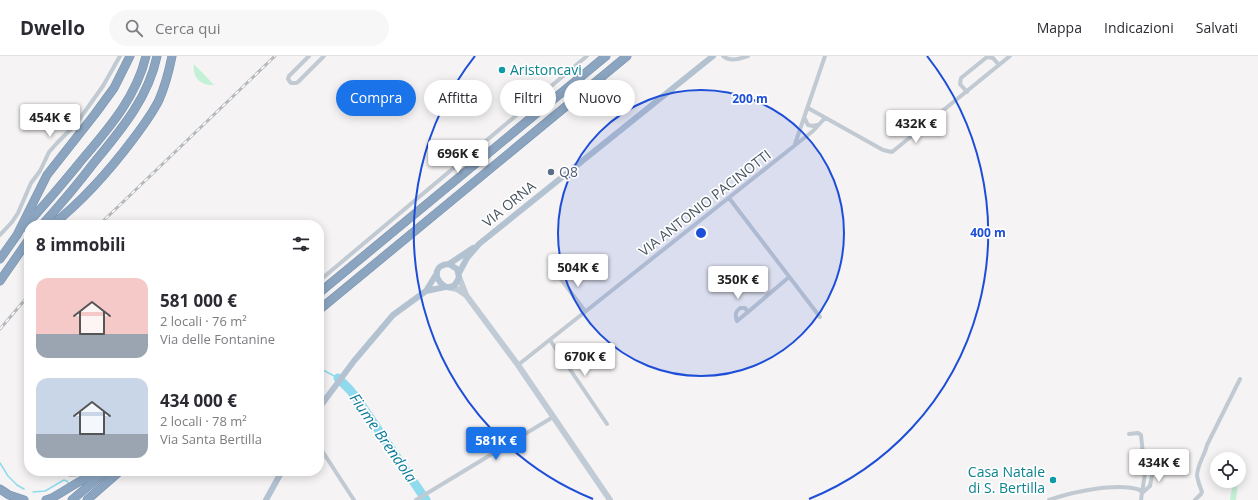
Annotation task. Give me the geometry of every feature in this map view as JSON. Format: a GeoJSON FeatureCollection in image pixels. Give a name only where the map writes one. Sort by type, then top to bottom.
{"type":"FeatureCollection","features":[{"type":"Feature","properties":{"kind":"highway"},"geometry":{"type":"LineString","coordinates":[[24,220],[47,175],[114,88],[130,56]]}},
{"type":"Feature","properties":{"kind":"highway"},"geometry":{"type":"LineString","coordinates":[[30,220],[119,115],[136,86],[146,56]]}},
{"type":"Feature","properties":{"kind":"highway"},"geometry":{"type":"LineString","coordinates":[[46,220],[128,120],[146,89],[157,56]]}},
{"type":"Feature","properties":{"kind":"highway"},"geometry":{"type":"LineString","coordinates":[[58,220],[84,198],[116,161],[146,122],[167,79],[172,56]]}},
{"type":"Feature","properties":{"kind":"highway"},"geometry":{"type":"LineString","coordinates":[[324,289],[606,56]]}},
{"type":"Feature","properties":{"kind":"highway"},"geometry":{"type":"LineString","coordinates":[[324,306],[627,56]]}},
{"type":"Feature","properties":{"kind":"highway"},"geometry":{"type":"LineString","coordinates":[[17,235],[24,221]]}},
{"type":"Feature","properties":{"kind":"highway"},"geometry":{"type":"LineString","coordinates":[[0,259],[24,227]]}},
{"type":"Feature","properties":{"kind":"highway"},"geometry":{"type":"LineString","coordinates":[[0,281],[24,245]]}},
{"type":"Feature","properties":{"kind":"highway"},"geometry":{"type":"LineString","coordinates":[[14,259],[24,250]]}},
{"type":"Feature","properties":{"kind":"highway"},"geometry":{"type":"LineString","coordinates":[[46,500],[89,476]]}},
{"type":"Feature","properties":{"kind":"highway"},"geometry":{"type":"LineString","coordinates":[[72,500],[100,476]]}},
{"type":"Feature","properties":{"kind":"highway"},"geometry":{"type":"LineString","coordinates":[[87,500],[114,476]]}},
{"type":"Feature","properties":{"kind":"highway"},"geometry":{"type":"LineString","coordinates":[[95,500],[120,476]]}},
{"type":"Feature","properties":{"kind":"highway"},"geometry":{"type":"LineString","coordinates":[[0,489],[9,496],[24,500]]}},
{"type":"Feature","properties":{"kind":"main road","name":"VIA ORNA"},"geometry":{"type":"LineString","coordinates":[[459,275],[467,258],[479,244],[713,56]]}},
{"type":"Feature","properties":{"kind":"main road"},"geometry":{"type":"LineString","coordinates":[[324,402],[346,372],[393,315],[426,291],[441,266],[449,264],[479,244]]}},
{"type":"Feature","properties":{"kind":"main road"},"geometry":{"type":"LineString","coordinates":[[449,264],[457,269],[466,294],[518,365],[610,500]]}},
{"type":"Feature","properties":{"kind":"main road"},"geometry":{"type":"LineString","coordinates":[[437,274],[439,282],[446,287],[457,289],[466,294]]}},
{"type":"Feature","properties":{"kind":"main road"},"geometry":{"type":"LineString","coordinates":[[426,291],[455,284],[459,275]]}},
{"type":"Feature","properties":{"kind":"main road"},"geometry":{"type":"LineString","coordinates":[[266,500],[279,476]]}},
{"type":"Feature","properties":{"kind":"street"},"geometry":{"type":"LineString","coordinates":[[0,235],[18,213],[30,183],[40,171],[49,152],[56,143],[76,124],[100,90],[120,56]]}},
{"type":"Feature","properties":{"kind":"street"},"geometry":{"type":"LineString","coordinates":[[309,56],[289,76],[288,79],[291,83],[298,82],[324,56]]}},
{"type":"Feature","properties":{"kind":"street"},"geometry":{"type":"LineString","coordinates":[[324,277],[587,56]]}},
{"type":"Feature","properties":{"kind":"street"},"geometry":{"type":"LineString","coordinates":[[723,56],[728,60],[740,59],[748,56]]}},
{"type":"Feature","properties":{"kind":"street"},"geometry":{"type":"LineString","coordinates":[[794,146],[825,56]]}},
{"type":"Feature","properties":{"kind":"street"},"geometry":{"type":"LineString","coordinates":[[808,108],[882,150],[892,152],[1010,56]]}},
{"type":"Feature","properties":{"kind":"street"},"geometry":{"type":"LineString","coordinates":[[966,92],[960,84],[961,78],[987,57],[993,58],[999,65]]}},
{"type":"Feature","properties":{"kind":"street"},"geometry":{"type":"LineString","coordinates":[[805,116],[805,121],[808,125],[818,125]]}},
{"type":"Feature","properties":{"kind":"street","name":"VIA ANTONIO PACINOTTI"},"geometry":{"type":"LineString","coordinates":[[518,365],[794,146],[825,118]]}},
{"type":"Feature","properties":{"kind":"street"},"geometry":{"type":"LineString","coordinates":[[729,198],[820,317]]}},
{"type":"Feature","properties":{"kind":"street"},"geometry":{"type":"LineString","coordinates":[[557,274],[585,311]]}},
{"type":"Feature","properties":{"kind":"street"},"geometry":{"type":"LineString","coordinates":[[748,312],[789,277]]}},
{"type":"Feature","properties":{"kind":"street"},"geometry":{"type":"LineString","coordinates":[[550,340],[607,424]]}},
{"type":"Feature","properties":{"kind":"street"},"geometry":{"type":"LineString","coordinates":[[1195,500],[1201,494],[1197,476],[1207,445],[1240,379]]}},
{"type":"Feature","properties":{"kind":"street"},"geometry":{"type":"LineString","coordinates":[[417,500],[553,417]]}},
{"type":"Feature","properties":{"kind":"street"},"geometry":{"type":"LineString","coordinates":[[1129,434],[1138,433],[1141,435],[1145,472],[1141,500]]}},
{"type":"Feature","properties":{"kind":"street"},"geometry":{"type":"LineString","coordinates":[[324,454],[354,500]]}},
{"type":"Feature","properties":{"kind":"street"},"geometry":{"type":"LineString","coordinates":[[1142,493],[1150,486],[1155,460]]}},
{"type":"Feature","properties":{"kind":"street"},"geometry":{"type":"LineString","coordinates":[[1049,500],[1089,490],[1126,487],[1140,490],[1142,493]]}},
{"type":"Feature","properties":{"kind":"green space"},"geometry":{"type":"Polygon","coordinates":[[[194,64],[214,85],[205,84],[198,80],[194,73],[194,64]]]}},
{"type":"Feature","properties":{"kind":"green space"},"geometry":{"type":"Polygon","coordinates":[[[1232,488],[1237,488],[1236,500],[1230,500],[1232,488]]]}},
{"type":"Feature","properties":{"kind":"waterway"},"geometry":{"type":"LineString","coordinates":[[324,371],[338,378]]}},
{"type":"Feature","properties":{"kind":"waterway","name":"Fiume Brendola"},"geometry":{"type":"LineString","coordinates":[[338,378],[358,400],[426,500]]}},
{"type":"Feature","properties":{"kind":"waterway"},"geometry":{"type":"LineString","coordinates":[[0,463],[8,476],[17,485],[24,489]]}},
{"type":"Feature","properties":{"kind":"waterway"},"geometry":{"type":"LineString","coordinates":[[33,492],[45,491],[64,480],[68,483]]}},
{"type":"Feature","properties":{"kind":"railway"},"geometry":{"type":"LineString","coordinates":[[104,220],[275,56]]}},
{"type":"Feature","properties":{"kind":"railway"},"geometry":{"type":"LineString","coordinates":[[0,329],[24,301]]}},
{"type":"Feature","properties":{"kind":"place","name":"Aristoncavi"},"geometry":{"type":"Point","coordinates":[502,70]}},
{"type":"Feature","properties":{"kind":"place","name":"Q8"},"geometry":{"type":"Point","coordinates":[551,172]}},
{"type":"Feature","properties":{"kind":"place","name":"Casa Natale di S. Bertilla"},"geometry":{"type":"Point","coordinates":[1053,480]}}]}
